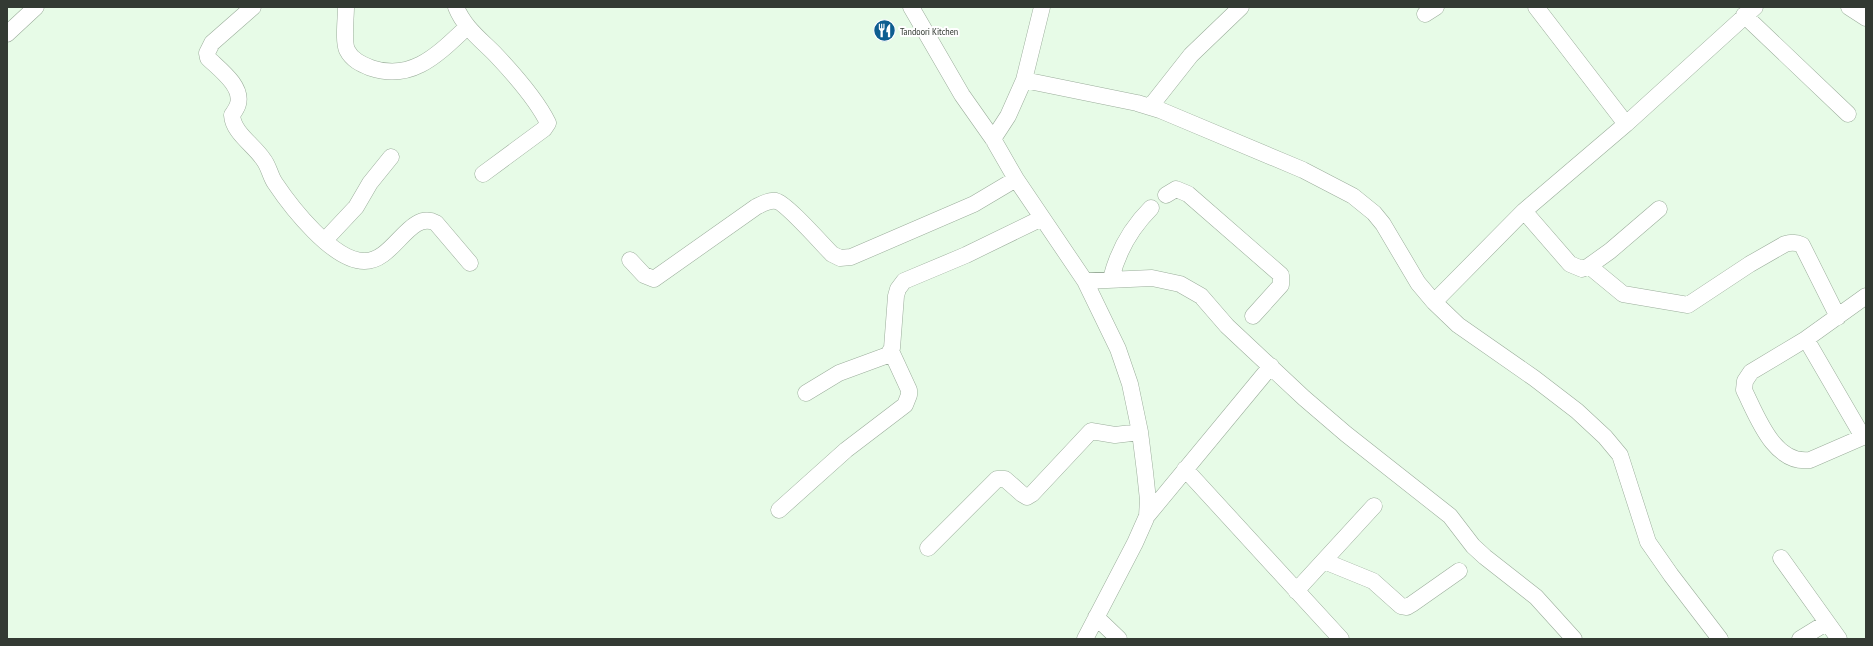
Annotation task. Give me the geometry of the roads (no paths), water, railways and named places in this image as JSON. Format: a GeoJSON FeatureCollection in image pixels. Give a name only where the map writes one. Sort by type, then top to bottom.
{"type":"FeatureCollection","features":[{"type":"Feature","properties":{"kind":"street"},"geometry":{"type":"LineString","coordinates":[[7,34],[36,7]]}},
{"type":"Feature","properties":{"kind":"street"},"geometry":{"type":"LineString","coordinates":[[253,7],[212,43],[208,53],[208,58],[232,83],[239,95],[238,104],[232,115],[235,127],[264,159],[275,182],[298,214],[340,253],[355,259],[370,261],[379,258],[419,221],[429,219],[436,223],[470,263]]}},
{"type":"Feature","properties":{"kind":"street"},"geometry":{"type":"LineString","coordinates":[[346,7],[346,49],[352,58],[379,70],[395,73],[419,66],[447,46],[467,27]]}},
{"type":"Feature","properties":{"kind":"street"},"geometry":{"type":"LineString","coordinates":[[456,7],[460,18],[467,27],[513,73],[548,123],[544,129],[483,174]]}},
{"type":"Feature","properties":{"kind":"street"},"geometry":{"type":"LineString","coordinates":[[911,7],[962,95],[993,140],[1016,179],[1084,281],[1123,363],[1130,384],[1140,432],[1148,500],[1146,516],[1135,543],[1085,639]]}},
{"type":"Feature","properties":{"kind":"street"},"geometry":{"type":"LineString","coordinates":[[993,140],[1008,116],[1024,80],[1042,7]]}},
{"type":"Feature","properties":{"kind":"street"},"geometry":{"type":"LineString","coordinates":[[1150,107],[1191,55],[1241,7]]}},
{"type":"Feature","properties":{"kind":"street"},"geometry":{"type":"LineString","coordinates":[[1536,7],[1626,124]]}},
{"type":"Feature","properties":{"kind":"street"},"geometry":{"type":"LineString","coordinates":[[1849,7],[1866,18]]}},
{"type":"Feature","properties":{"kind":"street"},"geometry":{"type":"LineString","coordinates":[[1434,302],[1524,211],[1626,124],[1750,11],[1848,114]]}},
{"type":"Feature","properties":{"kind":"street"},"geometry":{"type":"LineString","coordinates":[[1024,80],[1150,107],[1303,170],[1353,196],[1374,213],[1383,224],[1418,283],[1434,302],[1458,325],[1534,378],[1577,412],[1605,437],[1620,455],[1648,542],[1671,575],[1720,639]]}},
{"type":"Feature","properties":{"kind":"street"},"geometry":{"type":"LineString","coordinates":[[325,240],[356,207],[370,183],[390,157]]}},
{"type":"Feature","properties":{"kind":"street"},"geometry":{"type":"LineString","coordinates":[[630,260],[644,275],[654,279],[756,207],[773,200],[778,201],[789,210],[832,254],[840,258],[851,257],[974,204],[1016,179]]}},
{"type":"Feature","properties":{"kind":"street"},"geometry":{"type":"LineString","coordinates":[[1166,195],[1176,189],[1188,194],[1280,275],[1282,281],[1281,285],[1253,316]]}},
{"type":"Feature","properties":{"kind":"street"},"geometry":{"type":"LineString","coordinates":[[1111,279],[1120,248],[1140,219],[1151,208]]}},
{"type":"Feature","properties":{"kind":"street"},"geometry":{"type":"LineString","coordinates":[[1524,211],[1570,264],[1582,268],[1589,266],[1610,251],[1659,209]]}},
{"type":"Feature","properties":{"kind":"street"},"geometry":{"type":"LineString","coordinates":[[779,510],[846,450],[905,404],[909,390],[891,351],[893,315],[898,289],[901,284],[909,278],[966,255],[1042,218]]}},
{"type":"Feature","properties":{"kind":"street"},"geometry":{"type":"LineString","coordinates":[[1589,266],[1623,294],[1688,305],[1750,264],[1785,244],[1791,242],[1797,243],[1802,245],[1838,317]]}},
{"type":"Feature","properties":{"kind":"street"},"geometry":{"type":"LineString","coordinates":[[1084,281],[1152,278],[1180,284],[1201,296],[1227,326],[1346,434],[1450,516],[1477,550],[1536,597],[1574,639]]}},
{"type":"Feature","properties":{"kind":"street"},"geometry":{"type":"LineString","coordinates":[[1806,340],[1865,437],[1810,460],[1803,461],[1788,458],[1770,438],[1744,390],[1745,381],[1752,372],[1806,340],[1866,296]]}},
{"type":"Feature","properties":{"kind":"street"},"geometry":{"type":"LineString","coordinates":[[806,393],[839,373],[883,358],[891,351]]}},
{"type":"Feature","properties":{"kind":"street"},"geometry":{"type":"LineString","coordinates":[[1146,516],[1271,366]]}},
{"type":"Feature","properties":{"kind":"street"},"geometry":{"type":"LineString","coordinates":[[928,548],[997,479],[1005,479],[1027,497],[1032,494],[1091,431],[1115,435],[1140,432]]}},
{"type":"Feature","properties":{"kind":"street"},"geometry":{"type":"LineString","coordinates":[[1185,469],[1296,592],[1341,639]]}},
{"type":"Feature","properties":{"kind":"street"},"geometry":{"type":"LineString","coordinates":[[1296,592],[1374,506]]}},
{"type":"Feature","properties":{"kind":"street"},"geometry":{"type":"LineString","coordinates":[[1781,558],[1826,623],[1839,639]]}},
{"type":"Feature","properties":{"kind":"street"},"geometry":{"type":"LineString","coordinates":[[1324,562],[1373,582],[1404,607],[1412,604],[1459,571]]}},
{"type":"Feature","properties":{"kind":"street"},"geometry":{"type":"LineString","coordinates":[[1096,617],[1120,639]]}},
{"type":"Feature","properties":{"kind":"street"},"geometry":{"type":"LineString","coordinates":[[1800,639],[1826,623]]}},
{"type":"Feature","properties":{"kind":"place","name":"Tandoori Kitchen"},"geometry":{"type":"Point","coordinates":[885,31]}}]}
